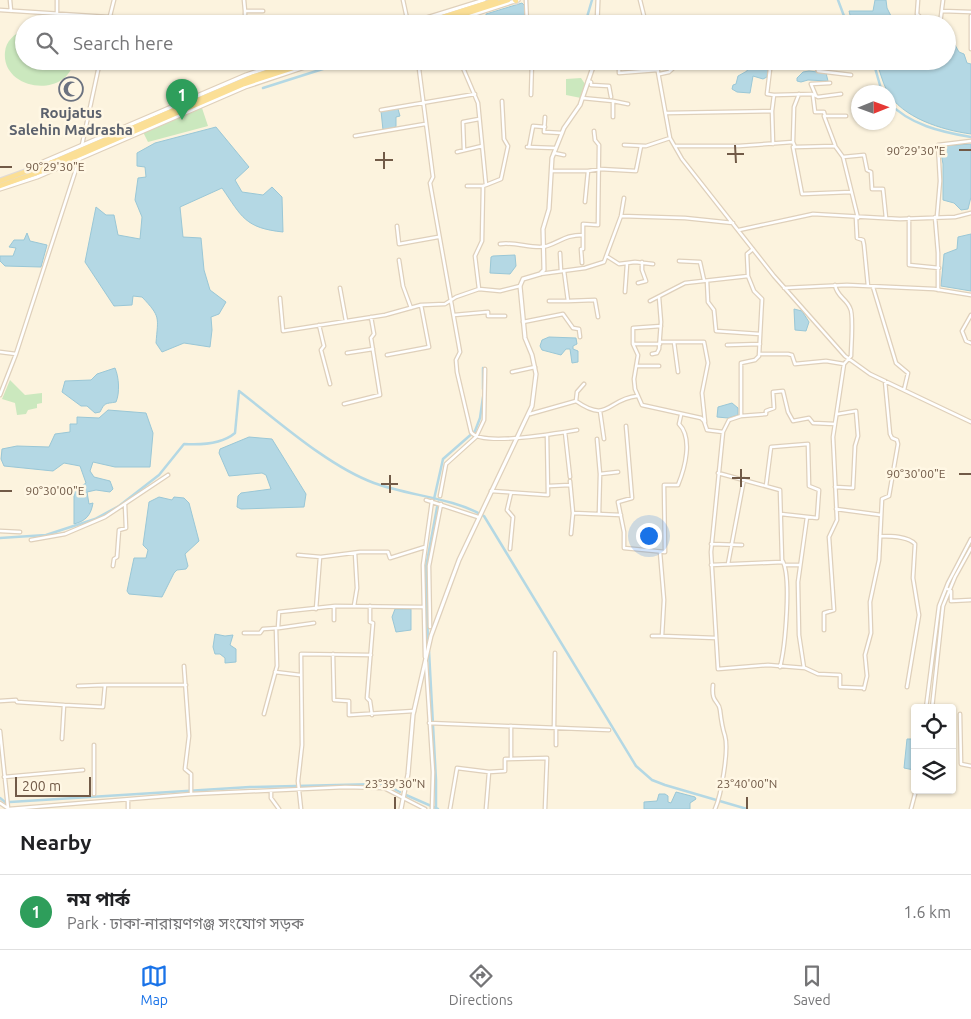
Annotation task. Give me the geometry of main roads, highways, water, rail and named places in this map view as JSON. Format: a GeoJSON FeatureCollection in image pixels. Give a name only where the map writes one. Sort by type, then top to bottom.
{"type":"FeatureCollection","features":[{"type":"Feature","properties":{"kind":"main road"},"geometry":{"type":"LineString","coordinates":[[449,15],[496,0]]}},
{"type":"Feature","properties":{"kind":"main road"},"geometry":{"type":"LineString","coordinates":[[461,15],[508,0]]}},
{"type":"Feature","properties":{"kind":"main road"},"geometry":{"type":"LineString","coordinates":[[0,188],[252,77],[274,70]]}},
{"type":"Feature","properties":{"kind":"main road"},"geometry":{"type":"LineString","coordinates":[[0,180],[81,152],[244,84],[287,70]]}},
{"type":"Feature","properties":{"kind":"water"},"geometry":{"type":"Polygon","coordinates":[[[875,0],[886,0],[890,15],[850,15],[849,11],[873,11],[875,0]]]}},
{"type":"Feature","properties":{"kind":"water"},"geometry":{"type":"Polygon","coordinates":[[[522,3],[525,6],[525,15],[486,14],[522,3]]]}},
{"type":"Feature","properties":{"kind":"water"},"geometry":{"type":"Polygon","coordinates":[[[956,47],[959,52],[964,54],[967,63],[971,64],[971,134],[936,126],[902,109],[896,102],[896,85],[884,85],[879,70],[956,70],[956,47]]]}},
{"type":"Feature","properties":{"kind":"water"},"geometry":{"type":"Polygon","coordinates":[[[768,70],[767,77],[763,79],[753,76],[750,93],[737,92],[732,89],[733,85],[736,84],[738,76],[747,71],[768,70]]]}},
{"type":"Feature","properties":{"kind":"water"},"geometry":{"type":"Polygon","coordinates":[[[803,72],[826,73],[828,81],[797,81],[797,78],[803,72]]]}},
{"type":"Feature","properties":{"kind":"water"},"geometry":{"type":"Polygon","coordinates":[[[398,109],[400,116],[396,117],[396,127],[383,130],[381,111],[398,109]]]}},
{"type":"Feature","properties":{"kind":"water"},"geometry":{"type":"Polygon","coordinates":[[[216,127],[249,167],[235,180],[242,192],[263,195],[272,187],[282,197],[283,232],[260,228],[252,224],[240,214],[222,188],[180,207],[183,237],[201,238],[204,270],[210,290],[226,302],[219,314],[211,317],[210,347],[184,343],[162,352],[156,343],[157,318],[148,304],[142,297],[133,296],[132,305],[114,306],[85,262],[96,207],[106,215],[114,215],[118,235],[140,239],[142,217],[135,200],[138,178],[146,177],[145,167],[137,166],[137,153],[155,143],[216,127]]]}},
{"type":"Feature","properties":{"kind":"water"},"geometry":{"type":"Polygon","coordinates":[[[971,144],[971,197],[968,209],[961,210],[954,203],[943,200],[943,164],[940,148],[942,146],[971,144]]]}},
{"type":"Feature","properties":{"kind":"water"},"geometry":{"type":"Polygon","coordinates":[[[27,233],[30,241],[47,245],[41,267],[5,266],[0,261],[0,256],[13,256],[16,248],[9,247],[14,240],[24,240],[27,233]]]}},
{"type":"Feature","properties":{"kind":"water"},"geometry":{"type":"Polygon","coordinates":[[[971,234],[971,291],[941,286],[944,254],[957,249],[958,237],[971,234]]]}},
{"type":"Feature","properties":{"kind":"water"},"geometry":{"type":"Polygon","coordinates":[[[515,255],[516,266],[510,274],[490,273],[491,257],[515,255]]]}},
{"type":"Feature","properties":{"kind":"water"},"geometry":{"type":"Polygon","coordinates":[[[794,309],[802,311],[809,322],[806,331],[795,330],[794,309]]]}},
{"type":"Feature","properties":{"kind":"water"},"geometry":{"type":"Polygon","coordinates":[[[549,337],[576,338],[577,344],[573,346],[573,349],[578,351],[578,362],[572,363],[570,349],[566,349],[561,355],[542,350],[540,346],[542,340],[549,337]]]}},
{"type":"Feature","properties":{"kind":"water"},"geometry":{"type":"Polygon","coordinates":[[[115,368],[118,385],[116,402],[107,403],[100,412],[95,413],[87,406],[81,406],[62,392],[65,381],[91,380],[97,374],[115,368]]]}},
{"type":"Feature","properties":{"kind":"water"},"geometry":{"type":"Polygon","coordinates":[[[732,403],[738,408],[738,415],[728,418],[717,417],[718,407],[732,403]]]}},
{"type":"Feature","properties":{"kind":"water"},"geometry":{"type":"Polygon","coordinates":[[[108,410],[146,413],[153,433],[150,467],[115,467],[93,462],[90,471],[94,477],[110,481],[113,489],[110,492],[96,490],[87,492],[89,504],[93,503],[91,511],[85,519],[74,524],[74,491],[86,483],[80,466],[64,463],[53,471],[4,466],[1,459],[2,449],[17,446],[49,447],[55,434],[70,432],[70,424],[77,424],[77,417],[99,418],[108,410]]]}},
{"type":"Feature","properties":{"kind":"water"},"geometry":{"type":"Polygon","coordinates":[[[249,437],[272,439],[306,494],[304,507],[241,509],[237,507],[238,496],[241,493],[271,489],[266,475],[262,473],[229,476],[219,453],[220,449],[249,437]]]}},
{"type":"Feature","properties":{"kind":"water"},"geometry":{"type":"Polygon","coordinates":[[[159,497],[172,500],[174,497],[184,498],[189,503],[199,541],[185,554],[188,566],[186,569],[177,570],[174,573],[162,597],[129,594],[127,591],[134,558],[146,558],[148,550],[143,545],[149,502],[159,497]]]}},
{"type":"Feature","properties":{"kind":"water"},"geometry":{"type":"Polygon","coordinates":[[[395,609],[411,609],[411,630],[396,632],[392,617],[395,609]]]}},
{"type":"Feature","properties":{"kind":"water"},"geometry":{"type":"Polygon","coordinates":[[[215,634],[233,635],[230,645],[236,649],[236,662],[225,663],[225,658],[220,654],[215,654],[213,647],[215,634]]]}},
{"type":"Feature","properties":{"kind":"water"},"geometry":{"type":"Polygon","coordinates":[[[907,739],[911,739],[911,769],[904,768],[907,739]]]}},
{"type":"Feature","properties":{"kind":"water"},"geometry":{"type":"Polygon","coordinates":[[[676,792],[695,797],[696,799],[690,803],[690,809],[644,809],[644,802],[657,801],[659,794],[668,796],[668,802],[671,803],[676,792]]]}},
{"type":"Feature","properties":{"kind":"waterway"},"geometry":{"type":"LineString","coordinates":[[588,15],[592,0]]}},
{"type":"Feature","properties":{"kind":"waterway"},"geometry":{"type":"LineString","coordinates":[[838,0],[844,15]]}},
{"type":"Feature","properties":{"kind":"waterway"},"geometry":{"type":"LineString","coordinates":[[263,88],[320,70]]}},
{"type":"Feature","properties":{"kind":"waterway"},"geometry":{"type":"LineString","coordinates":[[876,70],[880,85]]}},
{"type":"Feature","properties":{"kind":"waterway"},"geometry":{"type":"LineString","coordinates":[[896,109],[926,126],[948,133],[971,137]]}},
{"type":"Feature","properties":{"kind":"waterway"},"geometry":{"type":"LineString","coordinates":[[483,368],[483,389]]}},
{"type":"Feature","properties":{"kind":"waterway"},"geometry":{"type":"LineString","coordinates":[[0,538],[46,535],[95,519],[119,506],[159,475],[184,444],[217,442],[235,433],[239,391],[304,442],[339,466],[374,483],[458,505],[484,516],[636,766],[652,780],[747,809]]}},
{"type":"Feature","properties":{"kind":"waterway"},"geometry":{"type":"LineString","coordinates":[[434,499],[443,459],[475,431],[480,418],[483,397]]}},
{"type":"Feature","properties":{"kind":"waterway"},"geometry":{"type":"LineString","coordinates":[[428,645],[426,567],[438,502]]}},
{"type":"Feature","properties":{"kind":"waterway"},"geometry":{"type":"LineString","coordinates":[[429,651],[436,808]]}},
{"type":"Feature","properties":{"kind":"waterway"},"geometry":{"type":"LineString","coordinates":[[10,802],[250,787],[385,784],[400,792]]}},
{"type":"Feature","properties":{"kind":"waterway"},"geometry":{"type":"LineString","coordinates":[[406,795],[438,809]]}},
{"type":"Feature","properties":{"kind":"waterway"},"geometry":{"type":"LineString","coordinates":[[0,798],[5,802]]}},
{"type":"Feature","properties":{"kind":"place","name":"Roujatus Salehin Madrasha"},"geometry":{"type":"Point","coordinates":[71,89]}},
{"type":"Feature","properties":{"kind":"place","name":"নম পার্ক"},"geometry":{"type":"Point","coordinates":[182,120]}}]}
